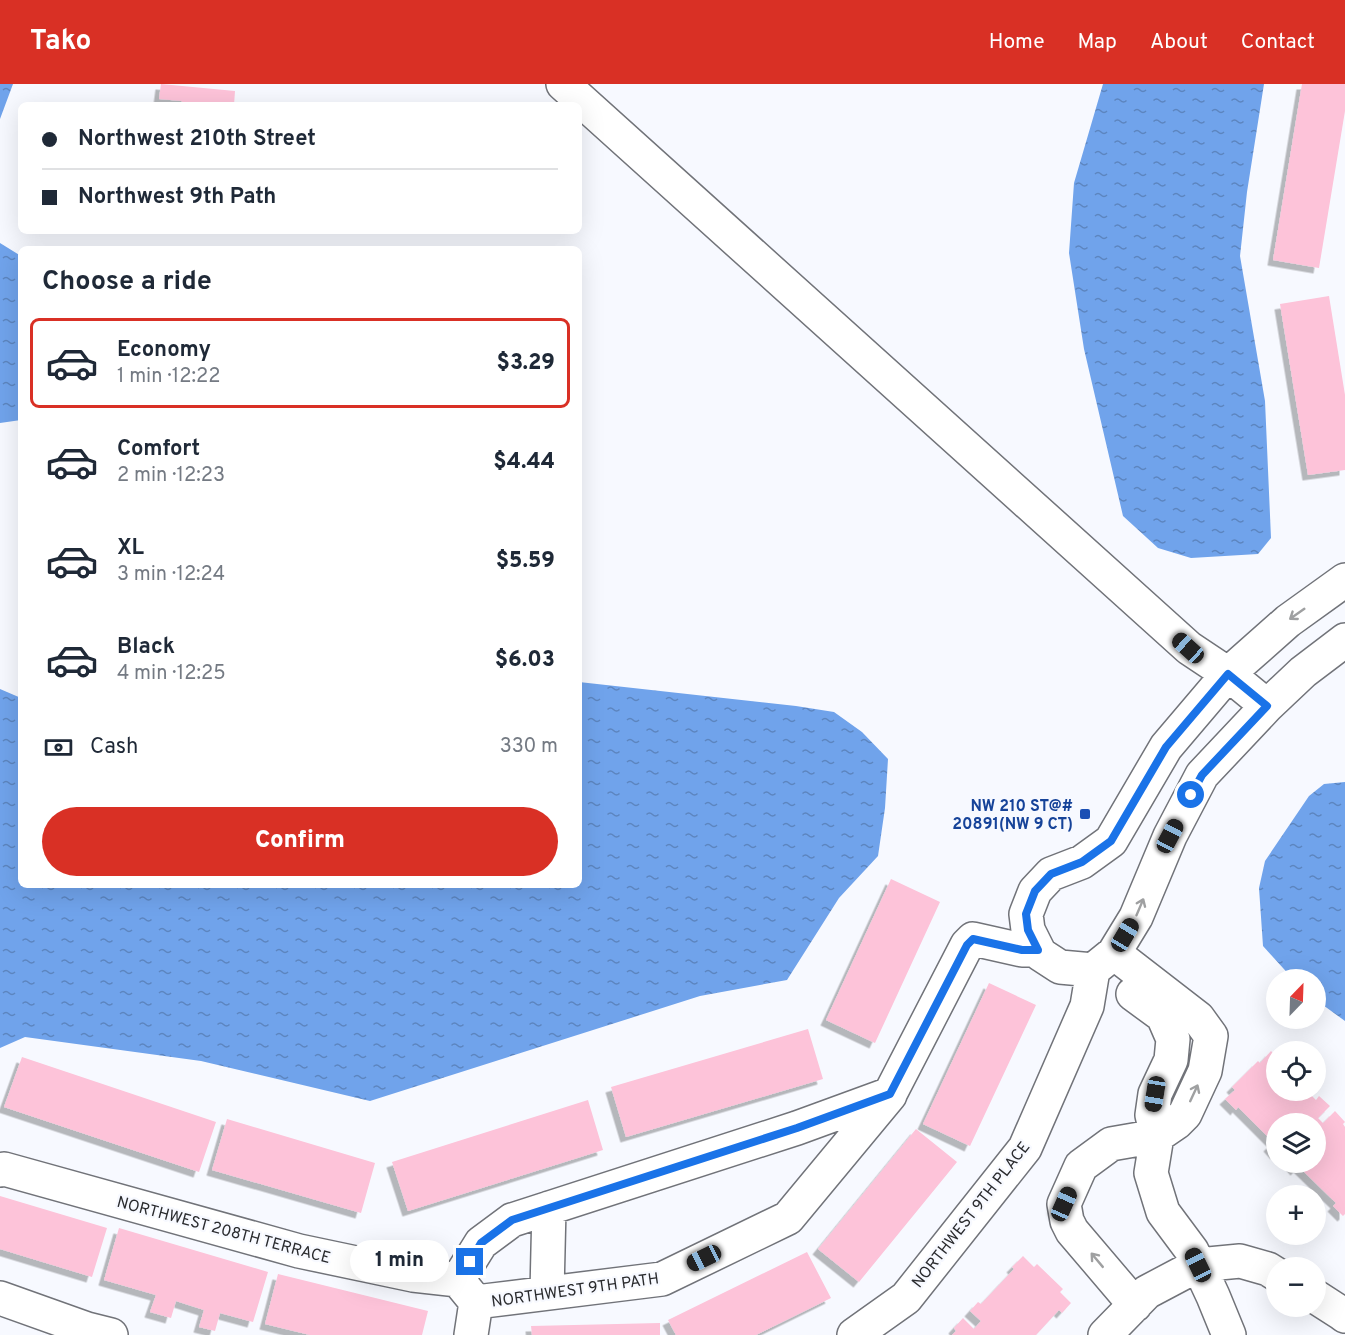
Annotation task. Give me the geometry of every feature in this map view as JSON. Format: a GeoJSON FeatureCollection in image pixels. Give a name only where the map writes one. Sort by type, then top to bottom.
{"type":"FeatureCollection","features":[{"type":"Feature","properties":{"kind":"street"},"geometry":{"type":"LineString","coordinates":[[563,84],[1188,648],[1228,674],[1267,706]]}},
{"type":"Feature","properties":{"kind":"street"},"geometry":{"type":"LineString","coordinates":[[1345,580],[1288,621],[1228,674],[1166,747],[1111,841],[1082,862],[1051,874],[1035,891],[1026,914],[1028,930],[1040,954],[1060,967],[1104,961],[1136,917],[1170,836],[1202,775],[1267,706],[1303,672],[1345,640]]}},
{"type":"Feature","properties":{"kind":"street","name":"NORTHWEST 9TH PATH"},"geometry":{"type":"LineString","coordinates":[[467,1291],[547,1292],[662,1279],[788,1218],[890,1094],[967,945],[973,939],[1022,950],[1038,950]]}},
{"type":"Feature","properties":{"kind":"street"},"geometry":{"type":"LineString","coordinates":[[1104,961],[1135,996],[1163,1016],[1173,1039],[1171,1060],[1155,1094],[1152,1115],[1157,1136],[1151,1173],[1163,1212],[1192,1251],[1229,1335]]}},
{"type":"Feature","properties":{"kind":"street","name":"NORTHWEST 9TH PLACE"},"geometry":{"type":"LineString","coordinates":[[854,1335],[906,1298],[1025,1148],[1087,1006],[1104,961]]}},
{"type":"Feature","properties":{"kind":"street"},"geometry":{"type":"LineString","coordinates":[[471,1335],[467,1291],[481,1243],[512,1220],[797,1128],[890,1094]]}},
{"type":"Feature","properties":{"kind":"street"},"geometry":{"type":"LineString","coordinates":[[1135,1305],[1072,1231],[1067,1221],[1064,1204],[1081,1166],[1110,1144],[1157,1136]]}},
{"type":"Feature","properties":{"kind":"street","name":"NORTHWEST 208TH TERRACE"},"geometry":{"type":"LineString","coordinates":[[0,1170],[4,1169],[298,1251],[413,1275],[467,1291]]}},
{"type":"Feature","properties":{"kind":"street"},"geometry":{"type":"LineString","coordinates":[[547,1292],[549,1208]]}},
{"type":"Feature","properties":{"kind":"street"},"geometry":{"type":"LineString","coordinates":[[1105,1335],[1147,1292],[1198,1265],[1240,1261],[1266,1268]]}},
{"type":"Feature","properties":{"kind":"street"},"geometry":{"type":"LineString","coordinates":[[0,1298],[87,1329],[111,1335]]}},
{"type":"Feature","properties":{"kind":"street"},"geometry":{"type":"LineString","coordinates":[[1326,1303],[1345,1316]]}},
{"type":"Feature","properties":{"kind":"water"},"geometry":{"type":"Polygon","coordinates":[[[0,84],[13,84],[0,119],[0,84]]]}},
{"type":"Feature","properties":{"kind":"water"},"geometry":{"type":"Polygon","coordinates":[[[1103,84],[1264,84],[1247,192],[1240,256],[1265,401],[1271,538],[1258,554],[1191,558],[1158,548],[1123,516],[1084,349],[1069,253],[1074,183],[1103,84]]]}},
{"type":"Feature","properties":{"kind":"water"},"geometry":{"type":"Polygon","coordinates":[[[0,243],[18,254],[18,420],[0,423],[0,243]]]}},
{"type":"Feature","properties":{"kind":"water"},"geometry":{"type":"Polygon","coordinates":[[[582,682],[834,712],[862,732],[888,759],[885,808],[878,856],[839,898],[787,980],[700,996],[370,1101],[201,1061],[25,1037],[0,1048],[0,689],[18,697],[18,888],[582,888],[582,682]]]}},
{"type":"Feature","properties":{"kind":"water"},"geometry":{"type":"Polygon","coordinates":[[[1345,782],[1345,1021],[1326,1007],[1326,969],[1284,969],[1263,946],[1259,888],[1265,861],[1309,796],[1324,784],[1345,782]]]}},
{"type":"Feature","properties":{"kind":"building"},"geometry":{"type":"Polygon","coordinates":[[[161,84],[235,91],[234,102],[182,102],[159,99],[161,84]]]}},
{"type":"Feature","properties":{"kind":"building"},"geometry":{"type":"Polygon","coordinates":[[[1302,84],[1345,84],[1345,111],[1319,268],[1273,260],[1302,84]]]}},
{"type":"Feature","properties":{"kind":"building"},"geometry":{"type":"Polygon","coordinates":[[[1329,296],[1345,395],[1345,470],[1308,475],[1280,304],[1329,296]]]}},
{"type":"Feature","properties":{"kind":"building"},"geometry":{"type":"Polygon","coordinates":[[[891,879],[940,902],[875,1043],[826,1020],[891,879]]]}},
{"type":"Feature","properties":{"kind":"building"},"geometry":{"type":"Polygon","coordinates":[[[989,983],[1036,1005],[970,1146],[923,1124],[989,983]]]}},
{"type":"Feature","properties":{"kind":"building"},"geometry":{"type":"Polygon","coordinates":[[[808,1029],[823,1079],[626,1137],[611,1087],[808,1029]]]}},
{"type":"Feature","properties":{"kind":"building"},"geometry":{"type":"Polygon","coordinates":[[[1266,1056],[1266,1101],[1324,1101],[1330,1106],[1323,1113],[1266,1113],[1266,1135],[1238,1107],[1236,1110],[1225,1099],[1235,1090],[1232,1087],[1258,1061],[1260,1063],[1266,1056]]]}},
{"type":"Feature","properties":{"kind":"building"},"geometry":{"type":"Polygon","coordinates":[[[22,1057],[216,1122],[199,1172],[4,1107],[22,1057]]]}},
{"type":"Feature","properties":{"kind":"building"},"geometry":{"type":"Polygon","coordinates":[[[588,1100],[603,1150],[408,1211],[392,1162],[588,1100]]]}},
{"type":"Feature","properties":{"kind":"building"},"geometry":{"type":"Polygon","coordinates":[[[1335,1111],[1345,1122],[1343,1124],[1345,1127],[1345,1214],[1343,1216],[1333,1206],[1336,1203],[1326,1193],[1326,1185],[1318,1185],[1305,1173],[1326,1173],[1326,1120],[1335,1111]]]}},
{"type":"Feature","properties":{"kind":"building"},"geometry":{"type":"Polygon","coordinates":[[[227,1119],[375,1163],[361,1213],[212,1170],[227,1119]]]}},
{"type":"Feature","properties":{"kind":"building"},"geometry":{"type":"Polygon","coordinates":[[[916,1129],[957,1162],[859,1282],[818,1249],[916,1129]]]}},
{"type":"Feature","properties":{"kind":"building"},"geometry":{"type":"Polygon","coordinates":[[[0,1196],[107,1228],[92,1277],[0,1249],[0,1196]]]}},
{"type":"Feature","properties":{"kind":"building"},"geometry":{"type":"Polygon","coordinates":[[[119,1228],[268,1272],[253,1322],[220,1313],[215,1331],[199,1327],[204,1310],[176,1301],[171,1318],[150,1312],[156,1295],[104,1280],[119,1228]]]}},
{"type":"Feature","properties":{"kind":"building"},"geometry":{"type":"Polygon","coordinates":[[[807,1252],[831,1298],[756,1335],[676,1335],[668,1320],[807,1252]]]}},
{"type":"Feature","properties":{"kind":"building"},"geometry":{"type":"Polygon","coordinates":[[[1023,1256],[1034,1267],[1037,1264],[1063,1289],[1060,1292],[1071,1303],[1062,1313],[1059,1310],[1036,1335],[952,1335],[956,1331],[954,1328],[963,1318],[974,1329],[981,1321],[970,1311],[978,1302],[981,1304],[1023,1256]]]}},
{"type":"Feature","properties":{"kind":"building"},"geometry":{"type":"Polygon","coordinates":[[[278,1274],[428,1311],[422,1335],[310,1335],[265,1324],[278,1274]]]}},
{"type":"Feature","properties":{"kind":"building"},"geometry":{"type":"Polygon","coordinates":[[[660,1323],[660,1335],[532,1335],[531,1326],[660,1323]]]}},
{"type":"Feature","properties":{"kind":"place","name":"NW 210 ST@# 20891(NW 9 CT)"},"geometry":{"type":"Point","coordinates":[1085,814]}},
{"type":"Feature","properties":{"kind":"route"},"geometry":{"type":"LineString","coordinates":[[470,1262],[481,1243],[512,1220],[797,1128],[890,1094],[967,945],[973,939],[1022,950],[1038,950],[1028,930],[1026,914],[1035,891],[1051,874],[1082,862],[1111,841],[1166,747],[1228,674],[1267,706],[1202,775],[1191,795]]}}]}
